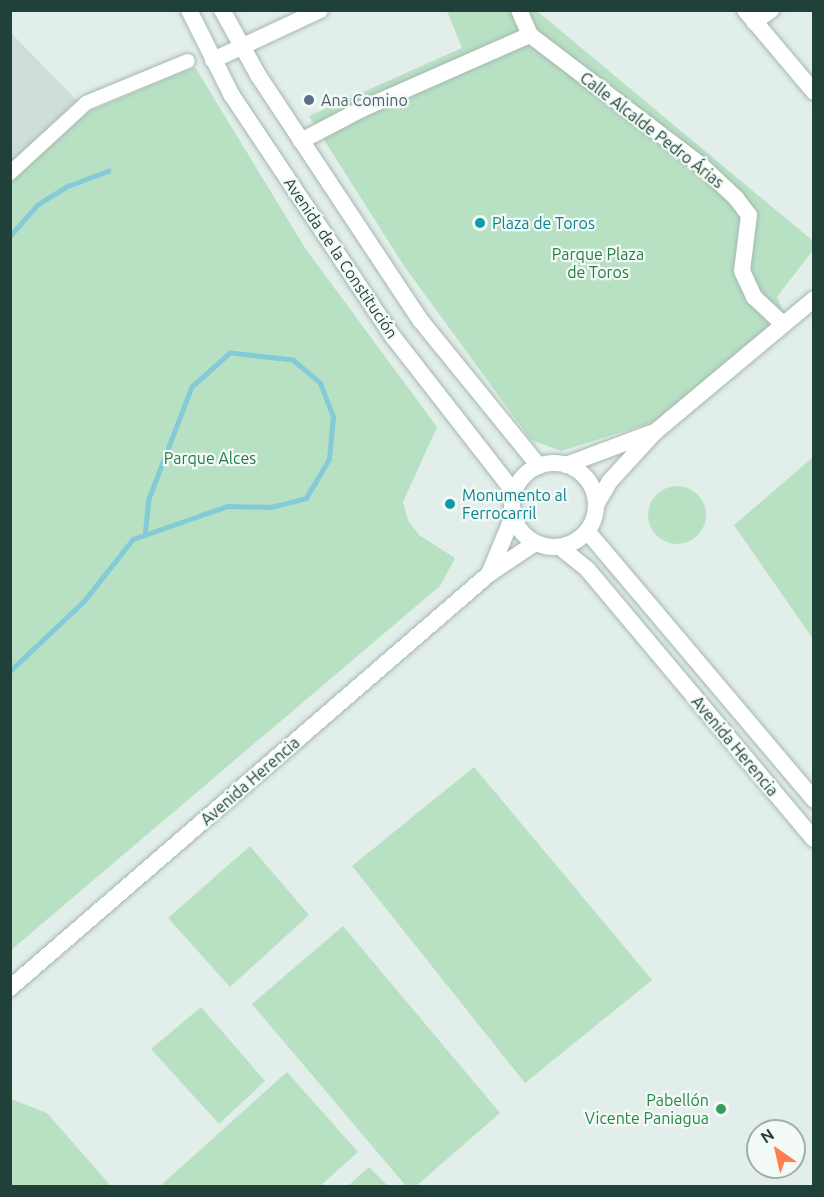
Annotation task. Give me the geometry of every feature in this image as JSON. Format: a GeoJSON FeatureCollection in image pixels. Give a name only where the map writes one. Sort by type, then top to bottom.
{"type":"FeatureCollection","features":[{"type":"Feature","properties":{"kind":"street","name":"Avenida de la Constitución"},"geometry":{"type":"LineString","coordinates":[[189,10],[231,94],[394,338],[514,492]]}},
{"type":"Feature","properties":{"kind":"street","name":"Avenida de la Constitución"},"geometry":{"type":"LineString","coordinates":[[222,10],[240,45],[301,141],[421,321],[538,466]]}},
{"type":"Feature","properties":{"kind":"street"},"geometry":{"type":"LineString","coordinates":[[213,60],[240,45],[320,10]]}},
{"type":"Feature","properties":{"kind":"street","name":"Calle Alcalde Pedro Árias"},"geometry":{"type":"LineString","coordinates":[[519,10],[530,35],[702,166],[736,198],[749,215],[741,271],[754,297],[783,324]]}},
{"type":"Feature","properties":{"kind":"street"},"geometry":{"type":"LineString","coordinates":[[771,10],[750,16],[813,92]]}},
{"type":"Feature","properties":{"kind":"street"},"geometry":{"type":"LineString","coordinates":[[301,141],[362,109],[530,35]]}},
{"type":"Feature","properties":{"kind":"street"},"geometry":{"type":"LineString","coordinates":[[10,173],[86,103],[188,61]]}},
{"type":"Feature","properties":{"kind":"street"},"geometry":{"type":"LineString","coordinates":[[513,516],[521,532],[535,543],[560,547],[575,542],[587,531],[596,505],[610,480],[654,432],[813,298]]}},
{"type":"Feature","properties":{"kind":"street"},"geometry":{"type":"LineString","coordinates":[[514,492],[519,481],[538,466],[566,465],[654,432]]}},
{"type":"Feature","properties":{"kind":"street"},"geometry":{"type":"LineString","coordinates":[[566,465],[587,480],[596,505]]}},
{"type":"Feature","properties":{"kind":"street","name":"Avenida Herencia"},"geometry":{"type":"LineString","coordinates":[[489,574],[513,516],[514,492]]}},
{"type":"Feature","properties":{"kind":"street","name":"Avenida Herencia"},"geometry":{"type":"LineString","coordinates":[[587,531],[813,800]]}},
{"type":"Feature","properties":{"kind":"street","name":"Avenida Herencia"},"geometry":{"type":"LineString","coordinates":[[10,988],[489,574],[535,543]]}},
{"type":"Feature","properties":{"kind":"street","name":"Avenida Herencia"},"geometry":{"type":"LineString","coordinates":[[560,547],[588,570],[813,839]]}},
{"type":"Feature","properties":{"kind":"shaded area"},"geometry":{"type":"Polygon","coordinates":[[[10,32],[79,102],[10,164],[10,32]]]}},
{"type":"Feature","properties":{"kind":"green space","name":"Parque Plaza de Toros"},"geometry":{"type":"Polygon","coordinates":[[[447,11],[537,11],[813,241],[813,250],[777,297],[784,313],[654,422],[561,451],[531,440],[404,266],[309,116],[462,48],[447,11]]]}},
{"type":"Feature","properties":{"kind":"green space","name":"Parque Alces"},"geometry":{"type":"Polygon","coordinates":[[[195,67],[305,248],[437,427],[403,502],[408,520],[419,535],[455,558],[440,586],[11,950],[11,182],[88,112],[195,67]]]}},
{"type":"Feature","properties":{"kind":"green space"},"geometry":{"type":"Polygon","coordinates":[[[813,457],[813,639],[734,525],[813,457]]]}},
{"type":"Feature","properties":{"kind":"green space"},"geometry":{"type":"Polygon","coordinates":[[[677,486],[688,488],[701,499],[706,515],[704,526],[693,539],[677,544],[666,542],[653,531],[648,515],[650,504],[661,491],[677,486]]]}},
{"type":"Feature","properties":{"kind":"green space"},"geometry":{"type":"Polygon","coordinates":[[[474,767],[652,980],[525,1083],[352,866],[474,767]]]}},
{"type":"Feature","properties":{"kind":"green space"},"geometry":{"type":"Polygon","coordinates":[[[250,846],[309,915],[230,987],[168,918],[250,846]]]}},
{"type":"Feature","properties":{"kind":"green space"},"geometry":{"type":"Polygon","coordinates":[[[343,926],[500,1113],[416,1186],[406,1186],[252,1004],[343,926]]]}},
{"type":"Feature","properties":{"kind":"green space"},"geometry":{"type":"Polygon","coordinates":[[[201,1007],[265,1081],[219,1124],[151,1049],[201,1007]]]}},
{"type":"Feature","properties":{"kind":"green space"},"geometry":{"type":"Polygon","coordinates":[[[287,1072],[358,1152],[320,1186],[160,1186],[287,1072]]]}},
{"type":"Feature","properties":{"kind":"green space"},"geometry":{"type":"Polygon","coordinates":[[[11,1099],[47,1113],[111,1186],[11,1186],[11,1099]]]}},
{"type":"Feature","properties":{"kind":"green space"},"geometry":{"type":"Polygon","coordinates":[[[369,1167],[388,1186],[348,1186],[369,1167]]]}},
{"type":"Feature","properties":{"kind":"waterway"},"geometry":{"type":"LineString","coordinates":[[10,236],[37,205],[68,186],[108,171]]}},
{"type":"Feature","properties":{"kind":"waterway"},"geometry":{"type":"LineString","coordinates":[[10,671],[84,601],[133,539],[227,506],[271,507],[306,498],[329,459],[333,417],[320,383],[293,360],[230,353],[192,387],[149,499],[145,535]]}},
{"type":"Feature","properties":{"kind":"place","name":"Ana Comino"},"geometry":{"type":"Point","coordinates":[309,100]}},
{"type":"Feature","properties":{"kind":"place","name":"Plaza de Toros"},"geometry":{"type":"Point","coordinates":[480,223]}},
{"type":"Feature","properties":{"kind":"place","name":"Monumento al Ferrocarril"},"geometry":{"type":"Point","coordinates":[450,504]}},
{"type":"Feature","properties":{"kind":"place","name":"Pabellón Vicente Paniagua"},"geometry":{"type":"Point","coordinates":[721,1109]}}]}
